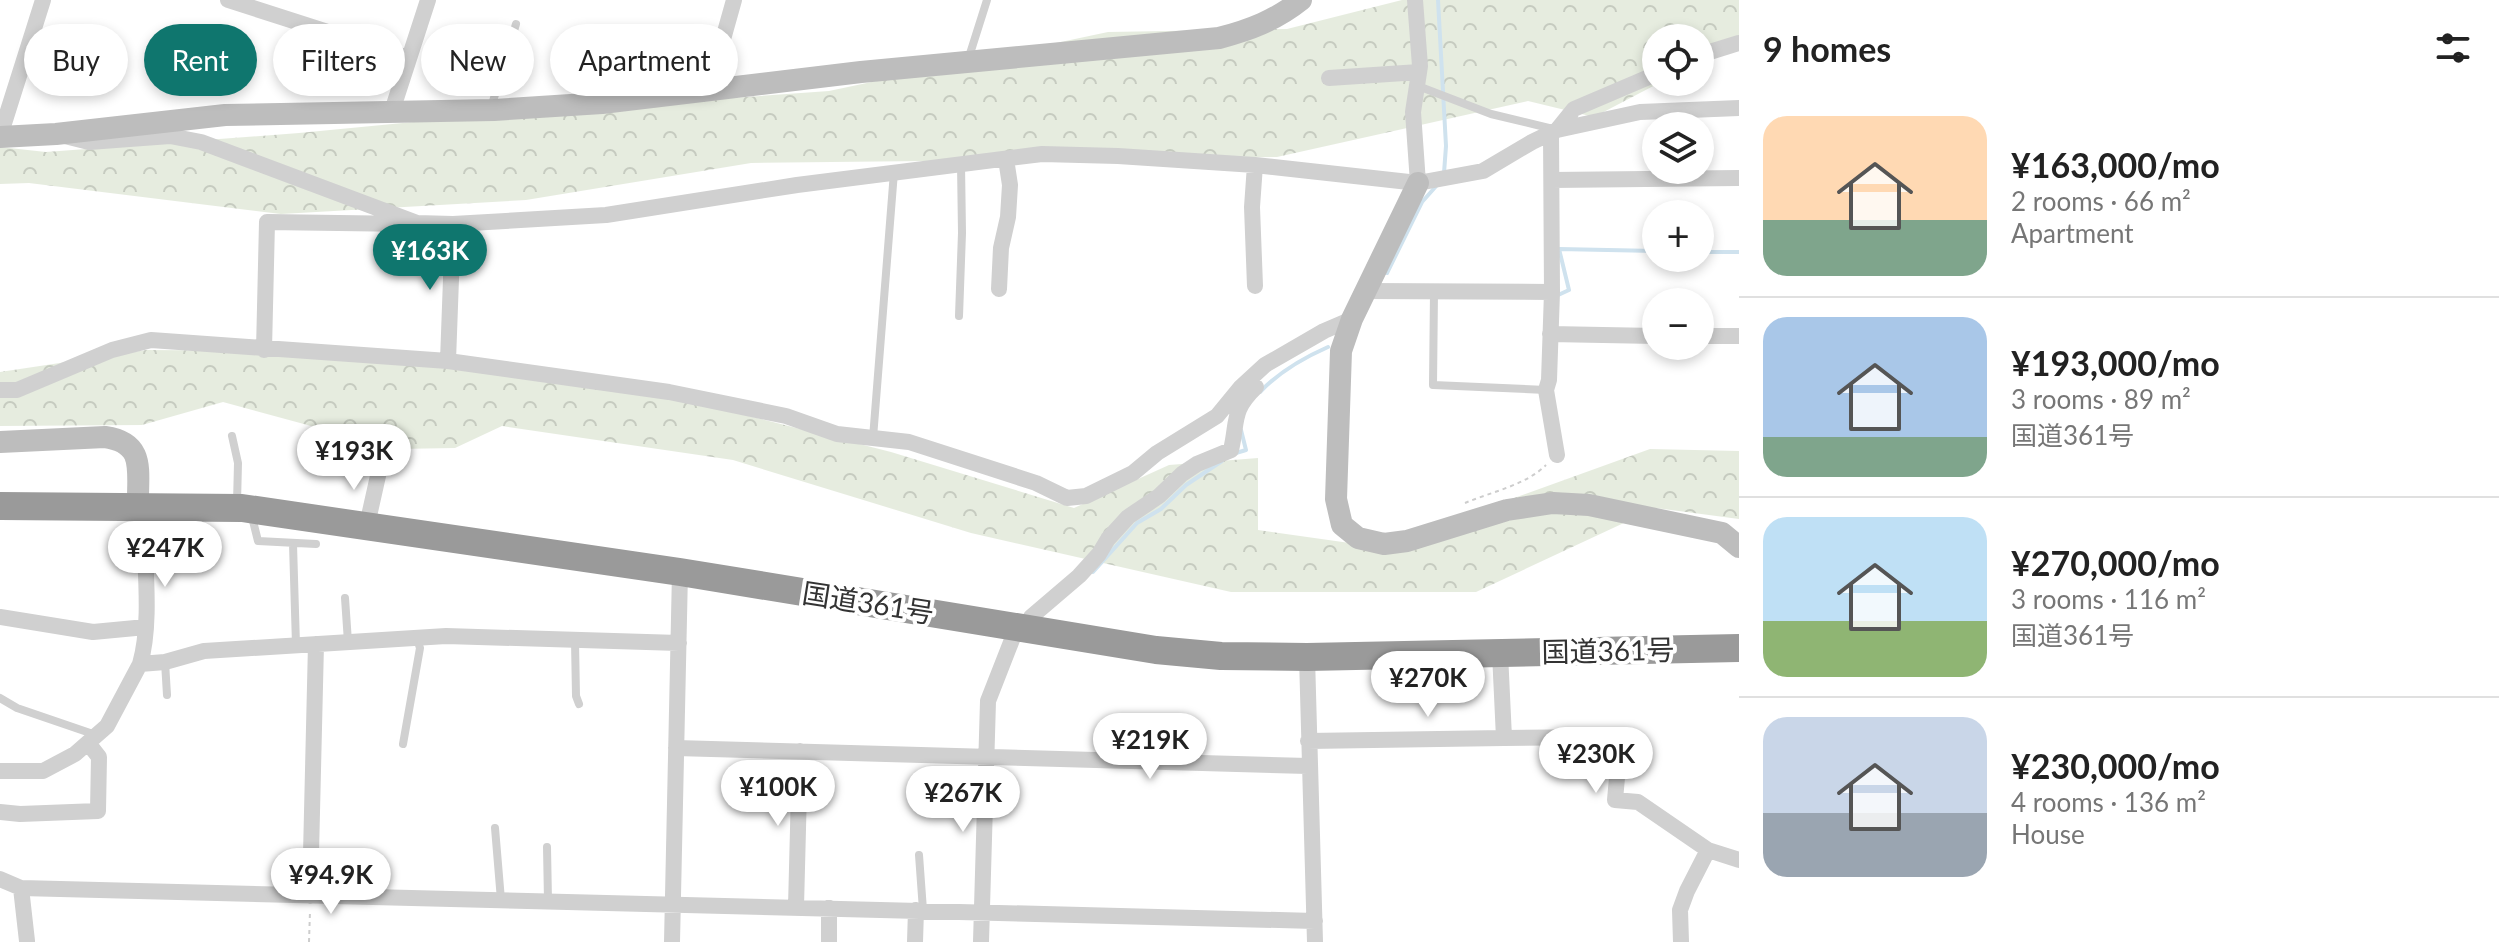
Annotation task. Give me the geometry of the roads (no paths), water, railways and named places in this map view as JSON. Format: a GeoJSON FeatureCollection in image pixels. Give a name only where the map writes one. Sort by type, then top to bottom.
{"type":"FeatureCollection","features":[{"type":"Feature","properties":{"kind":"highway","name":"国道361号"},"geometry":{"type":"LineString","coordinates":[[0,506],[243,508],[680,572],[1156,650],[1221,656],[1739,648]]}},
{"type":"Feature","properties":{"kind":"street"},"geometry":{"type":"LineString","coordinates":[[43,0],[0,136],[56,134],[225,115],[490,110],[602,103],[656,96]]}},
{"type":"Feature","properties":{"kind":"street"},"geometry":{"type":"LineString","coordinates":[[228,0],[409,58]]}},
{"type":"Feature","properties":{"kind":"street"},"geometry":{"type":"LineString","coordinates":[[392,111],[428,0]]}},
{"type":"Feature","properties":{"kind":"street"},"geometry":{"type":"LineString","coordinates":[[727,24],[734,0]]}},
{"type":"Feature","properties":{"kind":"street"},"geometry":{"type":"LineString","coordinates":[[738,86],[1219,38],[1255,28],[1287,12],[1301,0]]}},
{"type":"Feature","properties":{"kind":"street"},"geometry":{"type":"LineString","coordinates":[[1415,0],[1418,79],[1413,112],[1418,183],[1352,319],[1341,351],[1336,499],[1342,525],[1358,538],[1384,544],[1407,541],[1527,505],[1553,503],[1589,505],[1722,533],[1739,547]]}},
{"type":"Feature","properties":{"kind":"street"},"geometry":{"type":"LineString","coordinates":[[1714,51],[1739,43]]}},
{"type":"Feature","properties":{"kind":"street"},"geometry":{"type":"LineString","coordinates":[[1329,78],[1418,79]]}},
{"type":"Feature","properties":{"kind":"street"},"geometry":{"type":"LineString","coordinates":[[1557,451],[1546,390],[1552,292],[1554,132],[1574,109],[1642,80]]}},
{"type":"Feature","properties":{"kind":"street"},"geometry":{"type":"LineString","coordinates":[[264,350],[267,222],[400,226],[606,215],[894,171],[1042,154],[1255,165],[1418,183],[1483,171],[1554,132],[1640,112],[1739,108]]}},
{"type":"Feature","properties":{"kind":"street"},"geometry":{"type":"LineString","coordinates":[[56,134],[89,142],[170,136],[201,142],[417,223]]}},
{"type":"Feature","properties":{"kind":"street"},"geometry":{"type":"LineString","coordinates":[[999,289],[1010,185],[1006,159]]}},
{"type":"Feature","properties":{"kind":"street"},"geometry":{"type":"LineString","coordinates":[[1255,165],[1252,207],[1255,286]]}},
{"type":"Feature","properties":{"kind":"street"},"geometry":{"type":"LineString","coordinates":[[1552,180],[1739,178]]}},
{"type":"Feature","properties":{"kind":"street"},"geometry":{"type":"LineString","coordinates":[[448,361],[453,224]]}},
{"type":"Feature","properties":{"kind":"street"},"geometry":{"type":"LineString","coordinates":[[1366,291],[1552,292]]}},
{"type":"Feature","properties":{"kind":"street"},"geometry":{"type":"LineString","coordinates":[[0,390],[17,390],[112,350],[151,340],[448,361],[669,392],[786,416],[837,434],[909,442],[1036,483],[1067,498],[1086,496],[1133,473],[1157,453],[1217,416],[1240,388],[1265,365],[1324,331],[1352,319]]}},
{"type":"Feature","properties":{"kind":"street"},"geometry":{"type":"LineString","coordinates":[[981,942],[986,912],[988,701],[1021,627],[1079,576],[1128,517],[1197,464],[1231,450],[1234,422],[1244,399],[1264,380],[1352,319]]}},
{"type":"Feature","properties":{"kind":"street"},"geometry":{"type":"LineString","coordinates":[[1550,334],[1642,336]]}},
{"type":"Feature","properties":{"kind":"street"},"geometry":{"type":"LineString","coordinates":[[1714,336],[1739,336]]}},
{"type":"Feature","properties":{"kind":"street"},"geometry":{"type":"LineString","coordinates":[[0,442],[105,437],[122,439],[132,447],[137,460],[141,507],[146,627],[145,649],[140,664],[107,726],[75,754],[43,771],[0,771]]}},
{"type":"Feature","properties":{"kind":"street"},"geometry":{"type":"LineString","coordinates":[[367,525],[380,467]]}},
{"type":"Feature","properties":{"kind":"street"},"geometry":{"type":"LineString","coordinates":[[672,942],[680,572]]}},
{"type":"Feature","properties":{"kind":"street"},"geometry":{"type":"LineString","coordinates":[[0,617],[93,632],[146,627]]}},
{"type":"Feature","properties":{"kind":"street"},"geometry":{"type":"LineString","coordinates":[[140,664],[165,662],[204,651],[446,636],[679,643]]}},
{"type":"Feature","properties":{"kind":"street"},"geometry":{"type":"LineString","coordinates":[[310,896],[316,644]]}},
{"type":"Feature","properties":{"kind":"street"},"geometry":{"type":"LineString","coordinates":[[1500,653],[1504,738]]}},
{"type":"Feature","properties":{"kind":"street"},"geometry":{"type":"LineString","coordinates":[[1307,657],[1315,942]]}},
{"type":"Feature","properties":{"kind":"street"},"geometry":{"type":"LineString","coordinates":[[1308,741],[1600,737],[1620,744],[1615,800],[1638,802],[1708,850],[1739,860]]}},
{"type":"Feature","properties":{"kind":"street"},"geometry":{"type":"LineString","coordinates":[[0,812],[98,811],[99,757],[92,739]]}},
{"type":"Feature","properties":{"kind":"street"},"geometry":{"type":"LineString","coordinates":[[676,748],[1308,766]]}},
{"type":"Feature","properties":{"kind":"street"},"geometry":{"type":"LineString","coordinates":[[796,907],[800,751]]}},
{"type":"Feature","properties":{"kind":"street"},"geometry":{"type":"LineString","coordinates":[[1681,942],[1680,910],[1708,850]]}},
{"type":"Feature","properties":{"kind":"street"},"geometry":{"type":"LineString","coordinates":[[0,879],[21,888],[1315,921]]}},
{"type":"Feature","properties":{"kind":"street"},"geometry":{"type":"LineString","coordinates":[[21,888],[27,941]]}},
{"type":"Feature","properties":{"kind":"street"},"geometry":{"type":"LineString","coordinates":[[829,908],[829,942]]}},
{"type":"Feature","properties":{"kind":"street"},"geometry":{"type":"LineString","coordinates":[[915,942],[920,910]]}},
{"type":"Feature","properties":{"kind":"lane"},"geometry":{"type":"LineString","coordinates":[[967,62],[987,0]]}},
{"type":"Feature","properties":{"kind":"lane"},"geometry":{"type":"LineString","coordinates":[[1418,79],[1491,114],[1554,132]]}},
{"type":"Feature","properties":{"kind":"lane"},"geometry":{"type":"LineString","coordinates":[[490,110],[494,96]]}},
{"type":"Feature","properties":{"kind":"lane"},"geometry":{"type":"LineString","coordinates":[[959,316],[961,163]]}},
{"type":"Feature","properties":{"kind":"lane"},"geometry":{"type":"LineString","coordinates":[[873,438],[894,171]]}},
{"type":"Feature","properties":{"kind":"lane"},"geometry":{"type":"LineString","coordinates":[[1434,291],[1433,385],[1546,390]]}},
{"type":"Feature","properties":{"kind":"lane"},"geometry":{"type":"LineString","coordinates":[[232,436],[243,508],[258,541],[316,544]]}},
{"type":"Feature","properties":{"kind":"lane"},"geometry":{"type":"LineString","coordinates":[[293,544],[296,645]]}},
{"type":"Feature","properties":{"kind":"lane"},"geometry":{"type":"LineString","coordinates":[[345,598],[348,642]]}},
{"type":"Feature","properties":{"kind":"lane"},"geometry":{"type":"LineString","coordinates":[[403,744],[420,648],[416,638]]}},
{"type":"Feature","properties":{"kind":"lane"},"geometry":{"type":"LineString","coordinates":[[575,640],[576,696],[579,704]]}},
{"type":"Feature","properties":{"kind":"lane"},"geometry":{"type":"LineString","coordinates":[[165,662],[167,695]]}},
{"type":"Feature","properties":{"kind":"lane"},"geometry":{"type":"LineString","coordinates":[[0,698],[92,739]]}},
{"type":"Feature","properties":{"kind":"lane"},"geometry":{"type":"LineString","coordinates":[[495,828],[501,900]]}},
{"type":"Feature","properties":{"kind":"lane"},"geometry":{"type":"LineString","coordinates":[[547,847],[548,901]]}},
{"type":"Feature","properties":{"kind":"lane"},"geometry":{"type":"LineString","coordinates":[[919,855],[920,910]]}},
{"type":"Feature","properties":{"kind":"waterway"},"geometry":{"type":"LineString","coordinates":[[1438,0],[1446,146],[1444,173]]}},
{"type":"Feature","properties":{"kind":"waterway"},"geometry":{"type":"LineString","coordinates":[[1387,273],[1422,202],[1438,184]]}},
{"type":"Feature","properties":{"kind":"waterway"},"geometry":{"type":"LineString","coordinates":[[1556,296],[1569,290],[1559,249],[1642,251]]}},
{"type":"Feature","properties":{"kind":"waterway"},"geometry":{"type":"LineString","coordinates":[[1714,252],[1739,252]]}},
{"type":"Feature","properties":{"kind":"waterway"},"geometry":{"type":"LineString","coordinates":[[1260,392],[1292,366],[1328,347]]}},
{"type":"Feature","properties":{"kind":"waterway"},"geometry":{"type":"LineString","coordinates":[[1236,453],[1246,450],[1241,430]]}},
{"type":"Feature","properties":{"kind":"waterway"},"geometry":{"type":"LineString","coordinates":[[1093,572],[1137,523],[1161,509],[1186,485],[1222,461]]}}]}
